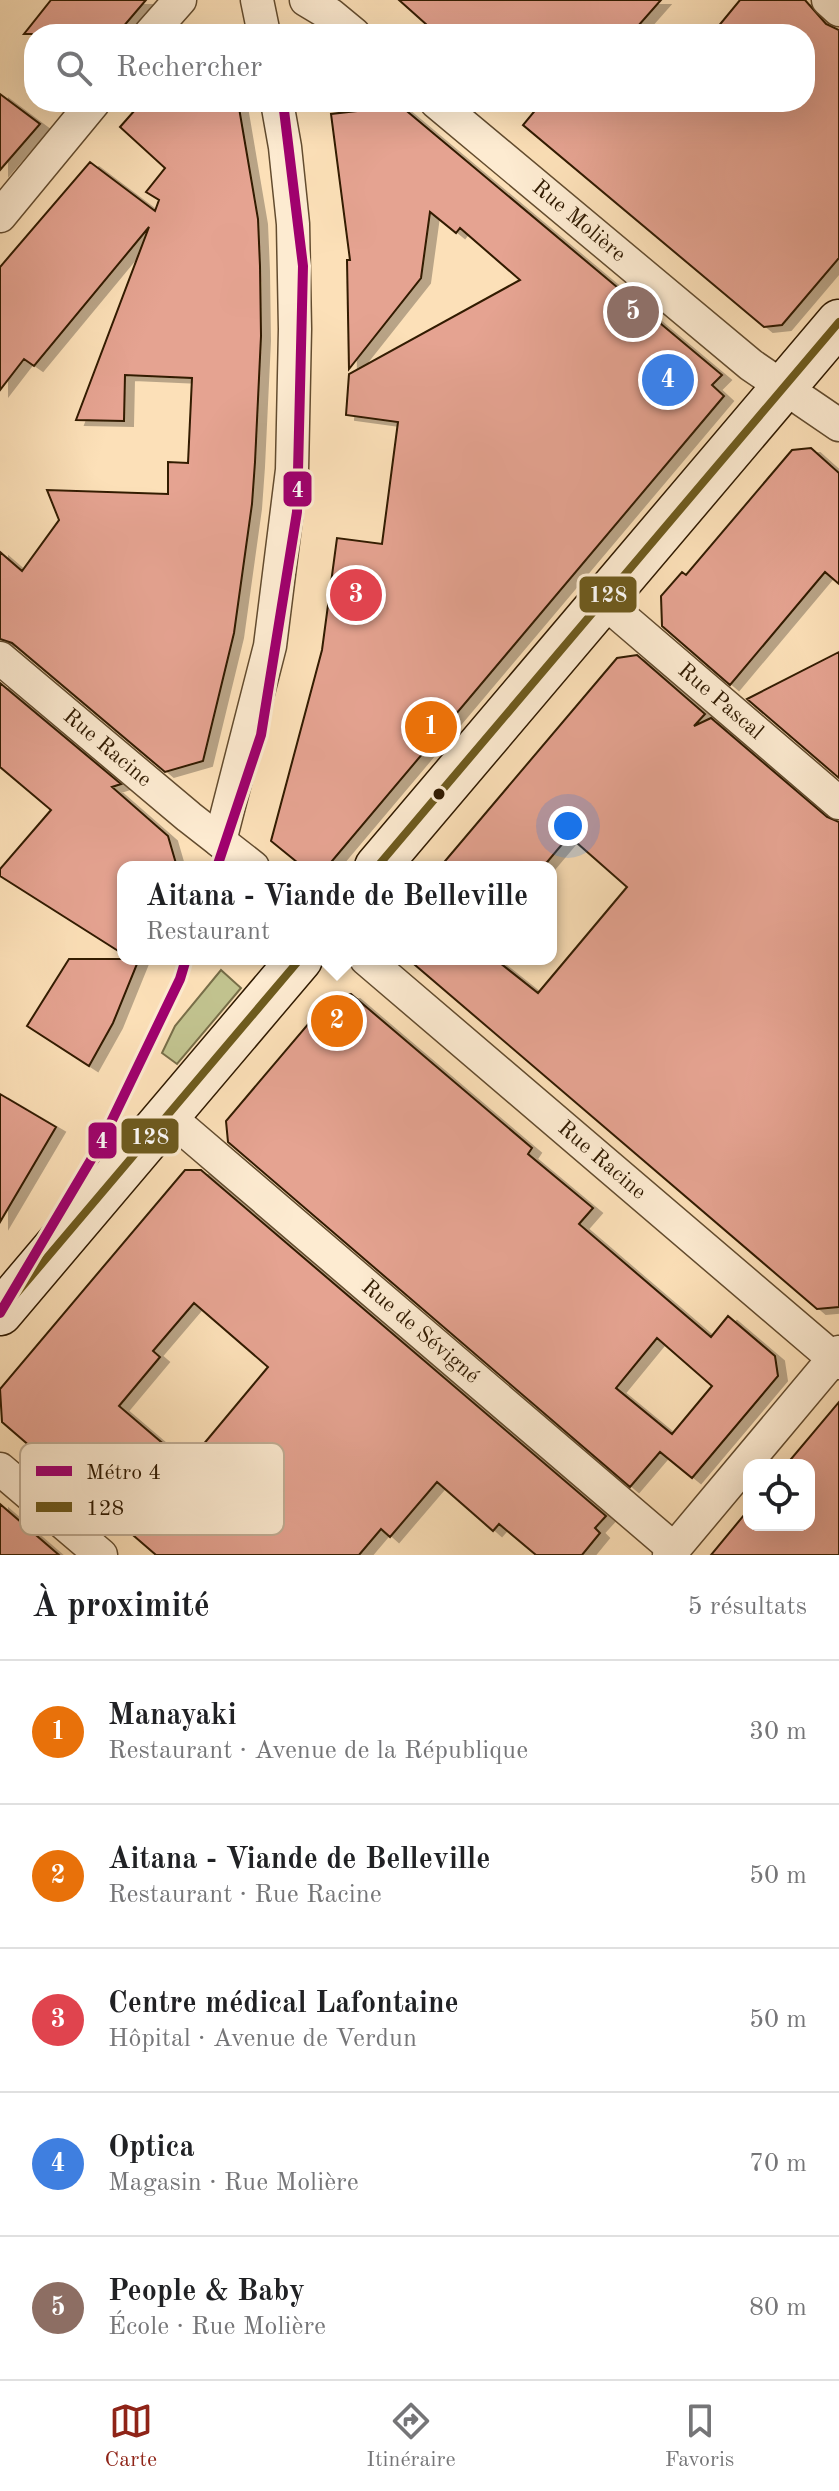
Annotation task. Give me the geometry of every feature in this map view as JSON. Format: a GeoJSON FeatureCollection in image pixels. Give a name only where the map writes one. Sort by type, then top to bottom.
{"type":"FeatureCollection","features":[{"type":"Feature","properties":{"kind":"main road"},"geometry":{"type":"LineString","coordinates":[[382,861],[839,322]]}},
{"type":"Feature","properties":{"kind":"main road"},"geometry":{"type":"LineString","coordinates":[[0,1313],[295,965]]}},
{"type":"Feature","properties":{"kind":"street"},"geometry":{"type":"LineString","coordinates":[[159,24],[180,0]]}},
{"type":"Feature","properties":{"kind":"street"},"geometry":{"type":"LineString","coordinates":[[257,0],[262,24]]}},
{"type":"Feature","properties":{"kind":"street"},"geometry":{"type":"LineString","coordinates":[[306,0],[342,24]]}},
{"type":"Feature","properties":{"kind":"street"},"geometry":{"type":"LineString","coordinates":[[828,0],[839,10]]}},
{"type":"Feature","properties":{"kind":"street"},"geometry":{"type":"LineString","coordinates":[[0,215],[86,112]]}},
{"type":"Feature","properties":{"kind":"street"},"geometry":{"type":"LineString","coordinates":[[220,841],[270,646],[292,470],[295,343],[293,224],[279,112]]}},
{"type":"Feature","properties":{"kind":"street","name":"Rue Molière"},"geometry":{"type":"LineString","coordinates":[[448,112],[751,365],[839,425]]}},
{"type":"Feature","properties":{"kind":"street","name":"Rue Pascal"},"geometry":{"type":"LineString","coordinates":[[602,600],[839,803]]}},
{"type":"Feature","properties":{"kind":"street","name":"Rue Racine"},"geometry":{"type":"LineString","coordinates":[[0,658],[245,861]]}},
{"type":"Feature","properties":{"kind":"street","name":"Rue Racine"},"geometry":{"type":"LineString","coordinates":[[373,965],[837,1358]]}},
{"type":"Feature","properties":{"kind":"street","name":"Rue de Sévigné"},"geometry":{"type":"LineString","coordinates":[[168,1116],[672,1552]]}},
{"type":"Feature","properties":{"kind":"street"},"geometry":{"type":"LineString","coordinates":[[672,1552],[837,1358]]}},
{"type":"Feature","properties":{"kind":"street"},"geometry":{"type":"LineString","coordinates":[[0,1469],[20,1486]]}},
{"type":"Feature","properties":{"kind":"street"},"geometry":{"type":"LineString","coordinates":[[78,1535],[101,1555]]}},
{"type":"Feature","properties":{"kind":"green space"},"geometry":{"type":"Polygon","coordinates":[[[221,970],[241,988],[177,1064],[162,1053],[175,1026],[221,970]]]}},
{"type":"Feature","properties":{"kind":"building"},"geometry":{"type":"Polygon","coordinates":[[[51,0],[146,0],[126,24],[32,24],[51,0]]]}},
{"type":"Feature","properties":{"kind":"building"},"geometry":{"type":"Polygon","coordinates":[[[399,0],[661,0],[640,24],[426,24],[399,0]]]}},
{"type":"Feature","properties":{"kind":"building"},"geometry":{"type":"Polygon","coordinates":[[[740,0],[805,0],[826,24],[839,30],[839,258],[782,325],[764,327],[523,125],[534,112],[815,112],[815,24],[720,24],[740,0]]]}},
{"type":"Feature","properties":{"kind":"building"},"geometry":{"type":"Polygon","coordinates":[[[0,94],[40,124],[0,170],[0,94]]]}},
{"type":"Feature","properties":{"kind":"building"},"geometry":{"type":"Polygon","coordinates":[[[133,112],[240,112],[258,219],[261,336],[255,462],[234,633],[203,761],[165,772],[12,643],[0,639],[0,552],[22,571],[59,520],[47,490],[168,494],[168,462],[188,463],[192,378],[125,375],[124,421],[76,420],[149,227],[34,366],[24,359],[0,390],[0,267],[90,162],[155,211],[159,200],[146,192],[165,168],[120,127],[133,112]]]}},
{"type":"Feature","properties":{"kind":"building"},"geometry":{"type":"Polygon","coordinates":[[[408,112],[722,375],[712,385],[724,396],[332,861],[296,861],[271,841],[322,650],[337,538],[382,544],[398,422],[346,415],[349,374],[520,280],[460,228],[456,233],[430,212],[421,278],[349,369],[347,260],[350,260],[331,114],[408,112]]]}},
{"type":"Feature","properties":{"kind":"building"},"geometry":{"type":"Polygon","coordinates":[[[811,448],[839,473],[839,584],[825,572],[730,685],[662,626],[661,596],[682,572],[686,575],[792,450],[811,448]]]}},
{"type":"Feature","properties":{"kind":"building"},"geometry":{"type":"Polygon","coordinates":[[[839,652],[839,778],[747,699],[839,652]]]}},
{"type":"Feature","properties":{"kind":"building"},"geometry":{"type":"Polygon","coordinates":[[[637,655],[705,714],[694,726],[711,718],[827,817],[839,822],[839,1307],[817,1309],[415,965],[503,965],[538,993],[627,887],[569,836],[548,861],[445,861],[617,658],[637,655]]]}},
{"type":"Feature","properties":{"kind":"building"},"geometry":{"type":"Polygon","coordinates":[[[0,683],[121,784],[112,787],[168,836],[175,861],[117,861],[117,950],[0,876],[0,869],[51,810],[0,767],[0,683]]]}},
{"type":"Feature","properties":{"kind":"building"},"geometry":{"type":"Polygon","coordinates":[[[69,959],[117,959],[117,965],[137,965],[113,1023],[89,1066],[27,1026],[69,959]]]}},
{"type":"Feature","properties":{"kind":"building"},"geometry":{"type":"Polygon","coordinates":[[[351,994],[532,1148],[528,1154],[593,1208],[579,1224],[711,1337],[728,1316],[775,1356],[778,1376],[692,1478],[660,1452],[630,1487],[228,1142],[226,1121],[332,996],[351,994]],[[657,1338],[616,1388],[672,1434],[712,1386],[657,1338]]]}},
{"type":"Feature","properties":{"kind":"building"},"geometry":{"type":"Polygon","coordinates":[[[0,1094],[56,1127],[0,1222],[0,1094]]]}},
{"type":"Feature","properties":{"kind":"building"},"geometry":{"type":"Polygon","coordinates":[[[185,1170],[201,1170],[606,1516],[595,1528],[600,1533],[582,1555],[536,1555],[499,1524],[493,1531],[437,1482],[390,1537],[381,1529],[359,1555],[156,1555],[133,1535],[284,1535],[284,1443],[205,1443],[268,1367],[194,1303],[153,1351],[160,1357],[119,1406],[162,1443],[26,1443],[2,1422],[0,1389],[185,1170]]]}},
{"type":"Feature","properties":{"kind":"building"},"geometry":{"type":"Polygon","coordinates":[[[839,1402],[839,1555],[711,1555],[743,1516],[743,1531],[815,1531],[815,1459],[791,1459],[839,1402]]]}},
{"type":"Feature","properties":{"kind":"building"},"geometry":{"type":"Polygon","coordinates":[[[0,1504],[20,1521],[20,1535],[36,1535],[59,1555],[0,1555],[0,1504]]]}},
{"type":"Feature","properties":{"kind":"metro line","name":"4"},"geometry":{"type":"LineString","coordinates":[[219,861],[261,735],[297,512],[303,266],[284,112]]}},
{"type":"Feature","properties":{"kind":"metro line","name":"4"},"geometry":{"type":"LineString","coordinates":[[0,1313],[101,1143],[184,965]]}},
{"type":"Feature","properties":{"kind":"transit line","name":"128"},"geometry":{"type":"LineString","coordinates":[[382,861],[839,322]]}},
{"type":"Feature","properties":{"kind":"transit line","name":"128"},"geometry":{"type":"LineString","coordinates":[[0,1313],[295,965]]}},
{"type":"Feature","properties":{"kind":"place","name":"People & Baby"},"geometry":{"type":"Point","coordinates":[633,312]}},
{"type":"Feature","properties":{"kind":"place","name":"Optica"},"geometry":{"type":"Point","coordinates":[668,380]}},
{"type":"Feature","properties":{"kind":"place","name":"Centre médical Lafontaine"},"geometry":{"type":"Point","coordinates":[356,595]}},
{"type":"Feature","properties":{"kind":"place","name":"Manayaki"},"geometry":{"type":"Point","coordinates":[431,727]}},
{"type":"Feature","properties":{"kind":"place","name":"Aitana - Viande de Belleville"},"geometry":{"type":"Point","coordinates":[337,1021]}}]}
